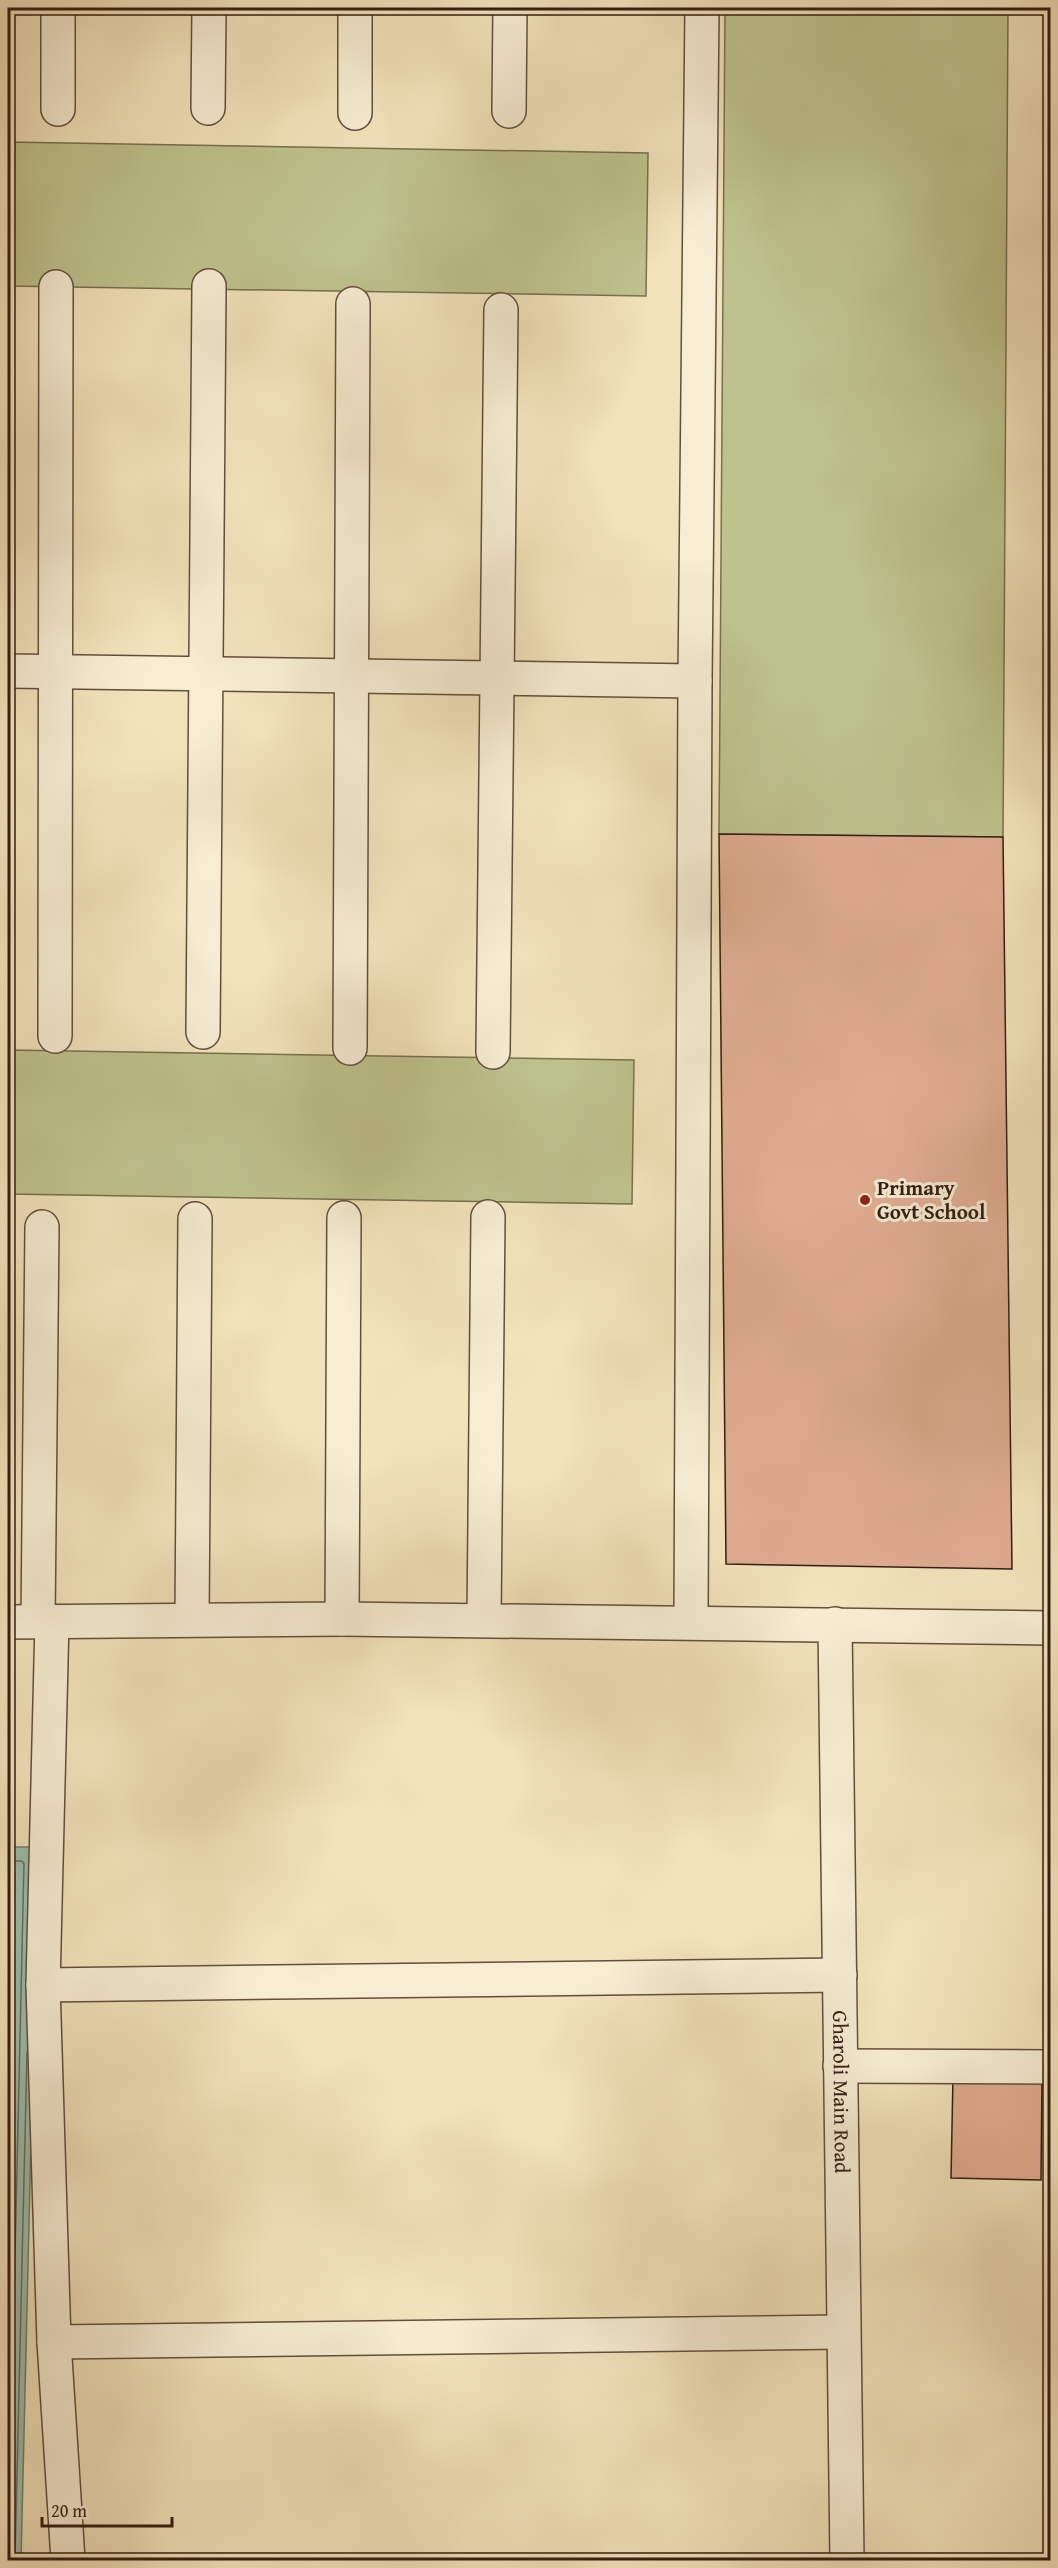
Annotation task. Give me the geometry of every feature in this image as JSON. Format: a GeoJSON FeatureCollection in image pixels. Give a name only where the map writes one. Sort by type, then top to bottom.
{"type":"FeatureCollection","features":[{"type":"Feature","properties":{"kind":"street"},"geometry":{"type":"LineString","coordinates":[[58,8],[58,109]]}},
{"type":"Feature","properties":{"kind":"street"},"geometry":{"type":"LineString","coordinates":[[208,108],[209,8]]}},
{"type":"Feature","properties":{"kind":"street"},"geometry":{"type":"LineString","coordinates":[[355,8],[355,112]]}},
{"type":"Feature","properties":{"kind":"street"},"geometry":{"type":"LineString","coordinates":[[509,111],[510,8]]}},
{"type":"Feature","properties":{"kind":"street"},"geometry":{"type":"LineString","coordinates":[[692,1622],[695,681],[702,8]]}},
{"type":"Feature","properties":{"kind":"street"},"geometry":{"type":"LineString","coordinates":[[203,1032],[209,286]]}},
{"type":"Feature","properties":{"kind":"street"},"geometry":{"type":"LineString","coordinates":[[55,1036],[56,287]]}},
{"type":"Feature","properties":{"kind":"street"},"geometry":{"type":"LineString","coordinates":[[350,1048],[353,304]]}},
{"type":"Feature","properties":{"kind":"street"},"geometry":{"type":"LineString","coordinates":[[493,1052],[501,310]]}},
{"type":"Feature","properties":{"kind":"street"},"geometry":{"type":"LineString","coordinates":[[8,670],[695,681]]}},
{"type":"Feature","properties":{"kind":"street"},"geometry":{"type":"LineString","coordinates":[[484,1620],[488,1216]]}},
{"type":"Feature","properties":{"kind":"street"},"geometry":{"type":"LineString","coordinates":[[342,1619],[344,1218]]}},
{"type":"Feature","properties":{"kind":"street"},"geometry":{"type":"LineString","coordinates":[[192,1619],[195,1219]]}},
{"type":"Feature","properties":{"kind":"street"},"geometry":{"type":"LineString","coordinates":[[42,1227],[33,1621],[54,2342],[68,2560]]}},
{"type":"Feature","properties":{"kind":"street"},"geometry":{"type":"LineString","coordinates":[[33,1621],[342,1619],[1050,1628]]}},
{"type":"Feature","properties":{"kind":"street","name":"Gharoli Main Road"},"geometry":{"type":"LineString","coordinates":[[835,1624],[847,2560]]}},
{"type":"Feature","properties":{"kind":"street"},"geometry":{"type":"LineString","coordinates":[[43,1985],[840,1975]]}},
{"type":"Feature","properties":{"kind":"street"},"geometry":{"type":"LineString","coordinates":[[840,2066],[1050,2067]]}},
{"type":"Feature","properties":{"kind":"street"},"geometry":{"type":"LineString","coordinates":[[54,2342],[843,2332]]}},
{"type":"Feature","properties":{"kind":"green space"},"geometry":{"type":"Polygon","coordinates":[[[725,8],[1008,8],[1003,837],[719,834],[725,8]]]}},
{"type":"Feature","properties":{"kind":"green space"},"geometry":{"type":"Polygon","coordinates":[[[8,142],[648,153],[646,296],[8,286],[8,142]]]}},
{"type":"Feature","properties":{"kind":"green space"},"geometry":{"type":"Polygon","coordinates":[[[8,1050],[634,1060],[632,1204],[8,1194],[8,1050]]]}},
{"type":"Feature","properties":{"kind":"water"},"geometry":{"type":"Polygon","coordinates":[[[8,1847],[38,1847],[21,2560],[8,2560],[8,1847]]]}},
{"type":"Feature","properties":{"kind":"building","name":"Primary Govt School"},"geometry":{"type":"Polygon","coordinates":[[[719,834],[1003,837],[1012,1569],[726,1564],[719,834]]]}},
{"type":"Feature","properties":{"kind":"building"},"geometry":{"type":"Polygon","coordinates":[[[953,2076],[1042,2078],[1041,2180],[951,2178],[953,2076]]]}},
{"type":"Feature","properties":{"kind":"place","name":"Primary Govt School"},"geometry":{"type":"Point","coordinates":[865,1200]}}]}
